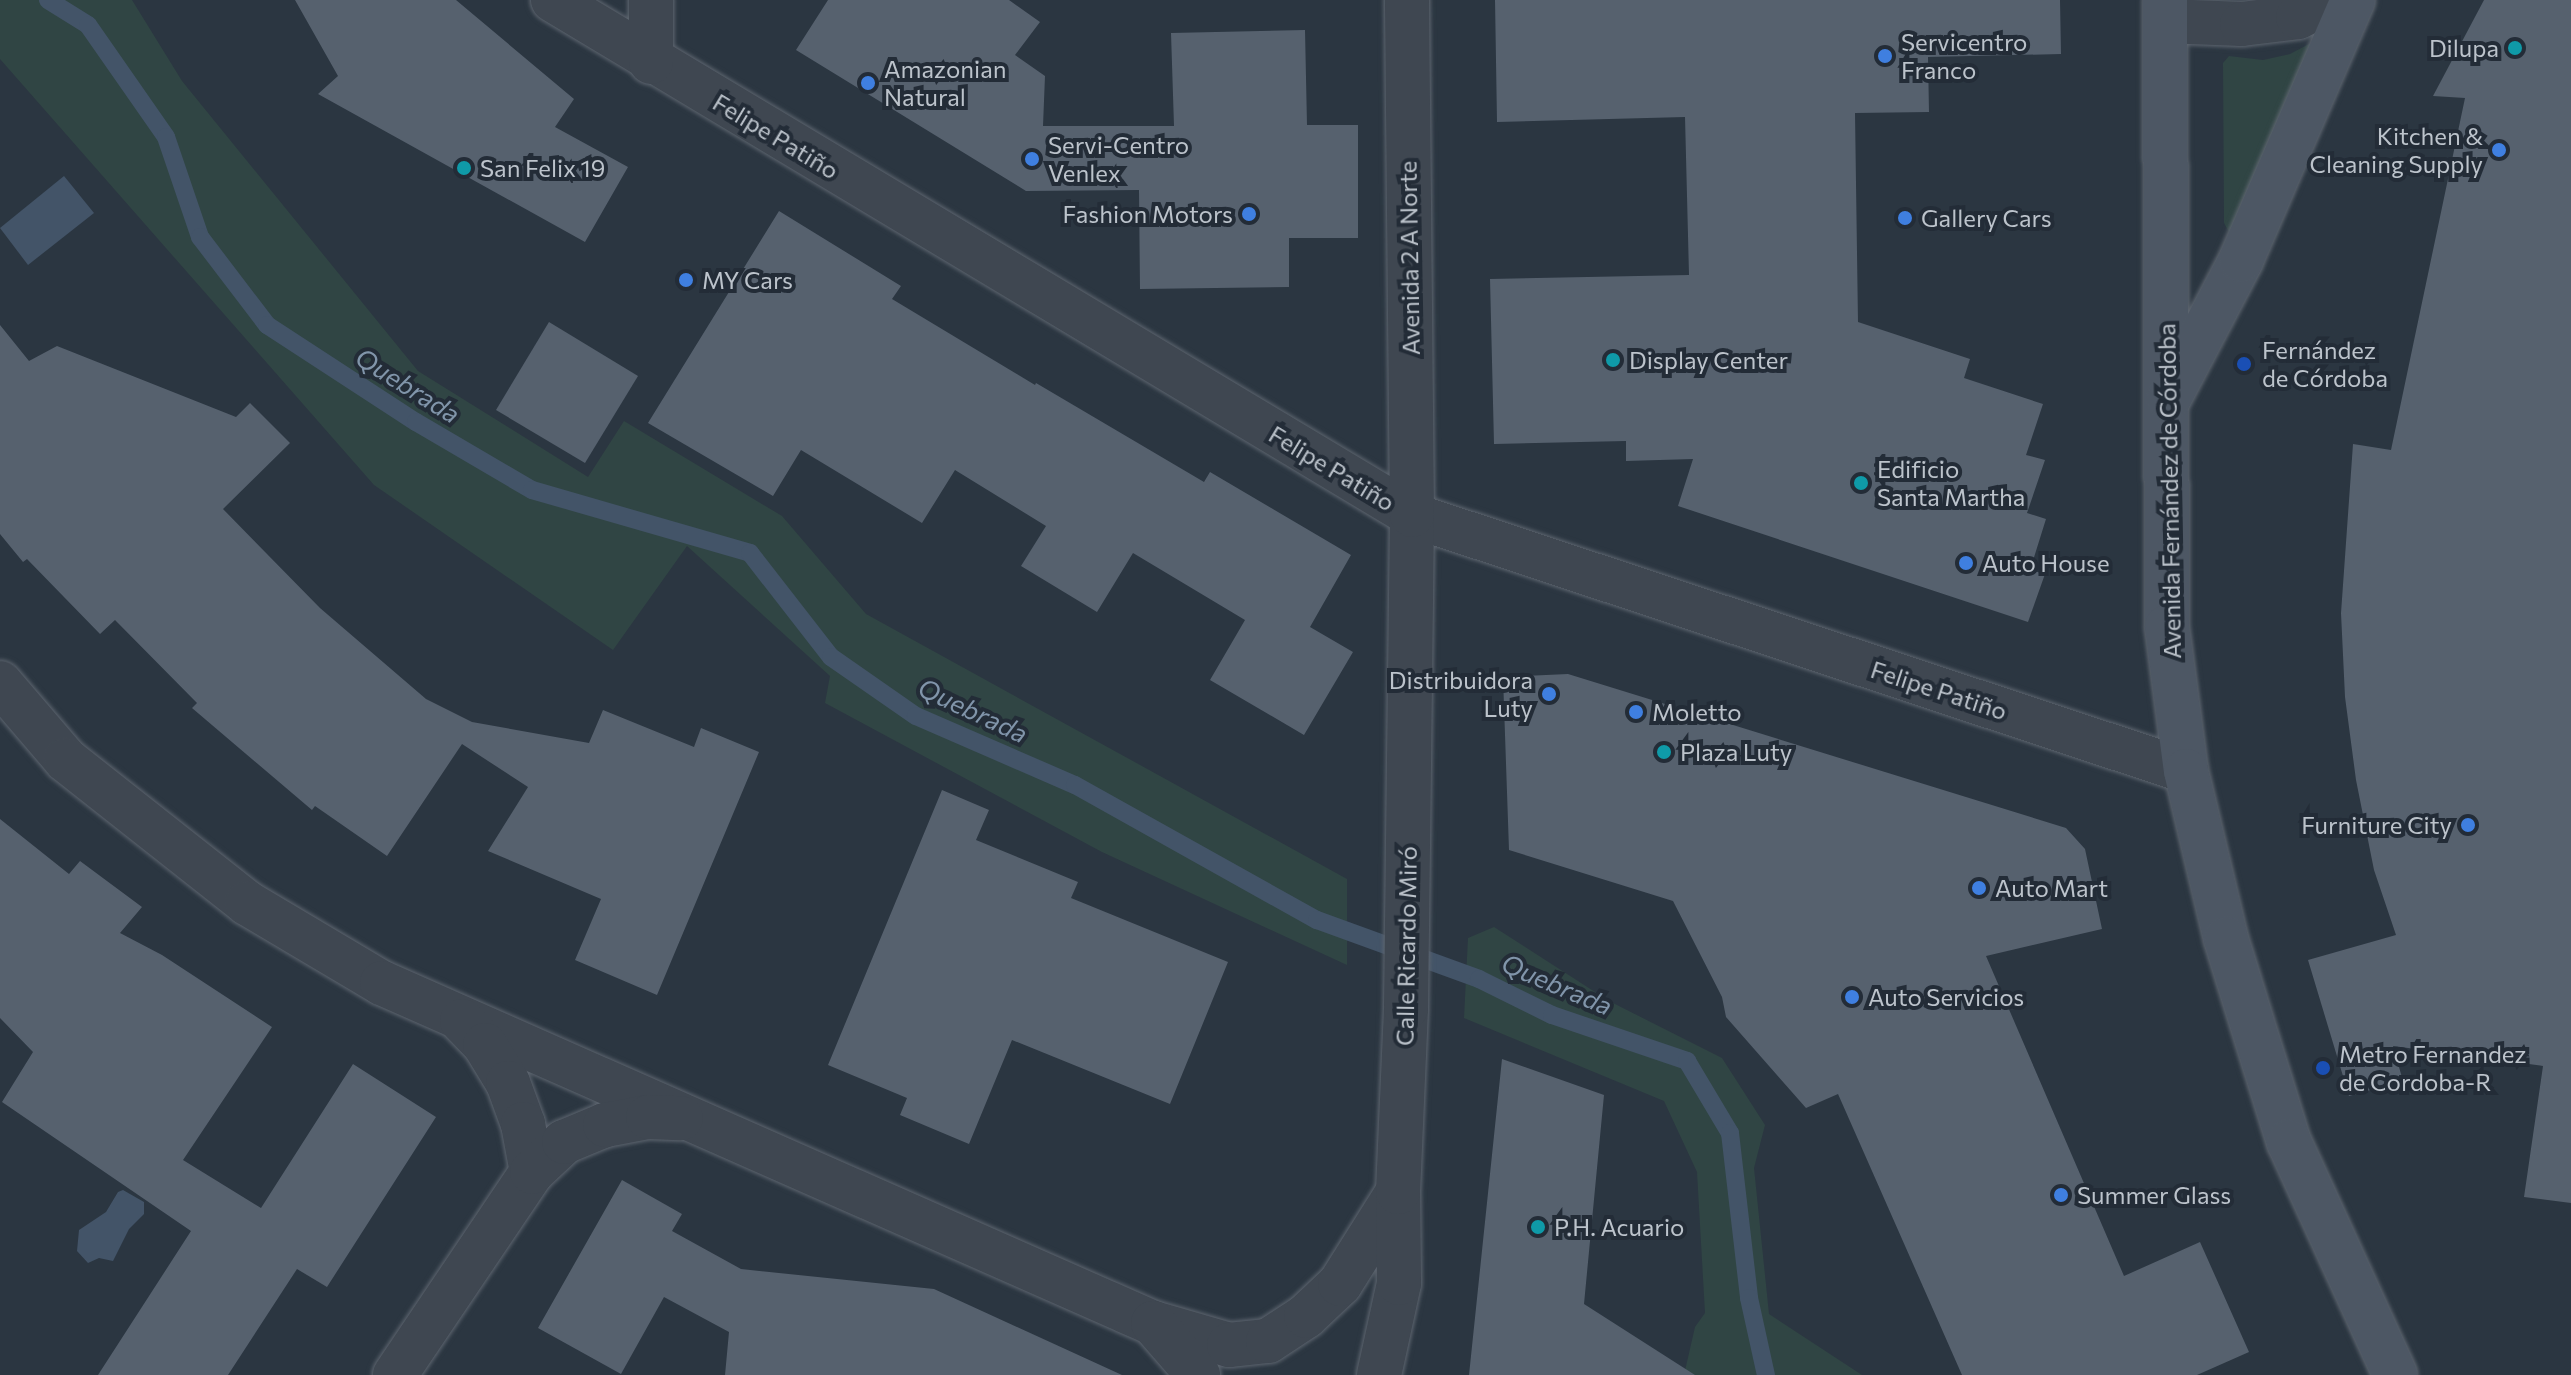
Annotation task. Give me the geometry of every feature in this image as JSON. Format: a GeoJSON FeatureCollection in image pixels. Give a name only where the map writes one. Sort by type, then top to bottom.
{"type":"FeatureCollection","features":[{"type":"Feature","properties":{"kind":"main road"},"geometry":{"type":"LineString","coordinates":[[2166,404],[2241,260],[2353,0]]}},
{"type":"Feature","properties":{"kind":"main road","name":"Avenida Fernández de Córdoba"},"geometry":{"type":"LineString","coordinates":[[2165,10],[2167,627],[2186,771],[2226,939],[2289,1142],[2395,1375]]}},
{"type":"Feature","properties":{"kind":"street","name":"Felipe Patiño"},"geometry":{"type":"LineString","coordinates":[[553,0],[651,62],[1412,515],[2186,771]]}},
{"type":"Feature","properties":{"kind":"street"},"geometry":{"type":"LineString","coordinates":[[651,0],[651,62]]}},
{"type":"Feature","properties":{"kind":"street","name":"Avenida 2 A Norte"},"geometry":{"type":"LineString","coordinates":[[1407,0],[1412,515]]}},
{"type":"Feature","properties":{"kind":"street"},"geometry":{"type":"LineString","coordinates":[[2165,10],[2242,24],[2298,17],[2333,0]]}},
{"type":"Feature","properties":{"kind":"street","name":"Calle Ricardo Miró"},"geometry":{"type":"LineString","coordinates":[[1379,1375],[1399,1283],[1398,1192],[1406,1008],[1412,515]]}},
{"type":"Feature","properties":{"kind":"street"},"geometry":{"type":"LineString","coordinates":[[0,683],[66,760],[247,903],[382,983],[1153,1323],[1229,1345],[1268,1341],[1306,1316],[1340,1284],[1398,1192]]}},
{"type":"Feature","properties":{"kind":"street"},"geometry":{"type":"LineString","coordinates":[[454,1014],[485,1045],[508,1083],[523,1124],[532,1172]]}},
{"type":"Feature","properties":{"kind":"street"},"geometry":{"type":"LineString","coordinates":[[395,1375],[532,1172],[564,1142],[605,1125],[648,1117],[692,1119]]}},
{"type":"Feature","properties":{"kind":"street"},"geometry":{"type":"LineString","coordinates":[[1153,1323],[1198,1375]]}},
{"type":"Feature","properties":{"kind":"green space"},"geometry":{"type":"Polygon","coordinates":[[[0,0],[132,0],[182,81],[418,371],[588,477],[624,421],[782,516],[866,614],[1347,879],[1347,965],[1102,852],[825,703],[830,676],[687,546],[613,650],[374,485],[0,59],[0,0]]]}},
{"type":"Feature","properties":{"kind":"green space"},"geometry":{"type":"Polygon","coordinates":[[[2309,44],[2315,46],[2230,234],[2224,223],[2223,63],[2229,56],[2263,60],[2290,54],[2309,44]]]}},
{"type":"Feature","properties":{"kind":"green space"},"geometry":{"type":"Polygon","coordinates":[[[1494,927],[1609,1001],[1722,1058],[1765,1125],[1754,1168],[1769,1314],[1862,1375],[1684,1375],[1695,1327],[1705,1313],[1697,1172],[1664,1101],[1464,1018],[1468,938],[1494,927]]]}},
{"type":"Feature","properties":{"kind":"water"},"geometry":{"type":"Polygon","coordinates":[[[64,176],[94,213],[28,265],[0,228],[64,176]]]}},
{"type":"Feature","properties":{"kind":"water"},"geometry":{"type":"Polygon","coordinates":[[[123,1190],[144,1202],[144,1214],[129,1229],[113,1261],[99,1258],[88,1263],[77,1251],[79,1230],[106,1212],[118,1192],[123,1190]]]}},
{"type":"Feature","properties":{"kind":"building"},"geometry":{"type":"Polygon","coordinates":[[[295,0],[456,0],[574,99],[555,127],[628,167],[585,242],[318,94],[338,76],[295,0]]]}},
{"type":"Feature","properties":{"kind":"building"},"geometry":{"type":"Polygon","coordinates":[[[828,0],[1009,0],[1040,22],[1015,55],[1045,76],[1043,126],[1174,126],[1171,33],[1305,30],[1307,125],[1358,125],[1358,238],[1289,238],[1289,287],[1140,289],[1139,190],[1026,191],[796,50],[828,0]]]}},
{"type":"Feature","properties":{"kind":"building"},"geometry":{"type":"Polygon","coordinates":[[[1495,0],[2060,0],[2061,54],[1928,57],[1929,112],[1855,113],[1858,322],[1970,359],[1964,378],[2043,404],[2026,455],[2045,460],[2027,513],[2046,519],[2030,570],[2045,574],[2028,622],[1678,506],[1693,459],[1626,461],[1626,441],[1494,444],[1490,279],[1689,275],[1685,117],[1497,122],[1495,0]]]}},
{"type":"Feature","properties":{"kind":"building","name":"Furniture City"},"geometry":{"type":"Polygon","coordinates":[[[2484,0],[2571,0],[2571,1203],[2524,1197],[2543,1066],[2393,1046],[2403,1081],[2349,1096],[2308,960],[2396,935],[2374,870],[2356,780],[2345,697],[2341,613],[2353,444],[2391,450],[2465,98],[2433,96],[2484,0]]]}},
{"type":"Feature","properties":{"kind":"building"},"geometry":{"type":"Polygon","coordinates":[[[779,211],[901,286],[892,299],[1035,385],[1204,482],[1210,472],[1351,555],[1310,627],[1353,652],[1304,735],[1210,680],[1245,620],[1133,553],[1097,612],[1021,566],[1046,526],[955,470],[922,523],[801,450],[773,496],[648,423],[779,211]]]}},
{"type":"Feature","properties":{"kind":"building"},"geometry":{"type":"Polygon","coordinates":[[[549,322],[638,376],[585,463],[496,410],[549,322]]]}},
{"type":"Feature","properties":{"kind":"building"},"geometry":{"type":"Polygon","coordinates":[[[0,325],[29,361],[57,346],[236,417],[250,403],[290,443],[223,509],[320,608],[426,699],[472,722],[589,743],[603,710],[694,747],[701,728],[759,752],[657,995],[575,960],[601,899],[488,851],[528,787],[462,744],[387,856],[315,806],[312,810],[192,708],[197,703],[115,620],[100,634],[27,559],[23,562],[0,534],[0,325]]]}},
{"type":"Feature","properties":{"kind":"building"},"geometry":{"type":"Polygon","coordinates":[[[1568,674],[2066,828],[2085,849],[2102,929],[1986,956],[2124,1276],[2200,1242],[2249,1352],[2197,1375],[1962,1375],[1838,1094],[1806,1108],[1726,1017],[1722,997],[1673,901],[1509,850],[1503,677],[1568,674]]]}},
{"type":"Feature","properties":{"kind":"building"},"geometry":{"type":"Polygon","coordinates":[[[942,790],[989,810],[976,840],[1078,882],[1071,898],[1228,962],[1170,1104],[1012,1040],[969,1144],[900,1115],[907,1098],[828,1065],[942,790]]]}},
{"type":"Feature","properties":{"kind":"building"},"geometry":{"type":"Polygon","coordinates":[[[0,819],[69,874],[80,861],[142,907],[120,933],[162,955],[272,1027],[183,1160],[261,1208],[353,1064],[436,1117],[327,1287],[297,1269],[228,1375],[98,1375],[191,1231],[2,1102],[33,1052],[0,1018],[0,819]]]}},
{"type":"Feature","properties":{"kind":"building","name":"P.H. Acuario"},"geometry":{"type":"Polygon","coordinates":[[[1502,1059],[1604,1095],[1584,1304],[1695,1375],[1469,1375],[1502,1059]]]}},
{"type":"Feature","properties":{"kind":"building"},"geometry":{"type":"Polygon","coordinates":[[[622,1180],[682,1214],[672,1231],[741,1269],[934,1289],[1122,1375],[725,1375],[729,1332],[664,1297],[621,1374],[538,1328],[622,1180]]]}},
{"type":"Feature","properties":{"kind":"waterway","name":"Quebrada"},"geometry":{"type":"LineString","coordinates":[[48,0],[88,25],[166,137],[200,237],[267,325],[416,422],[532,490],[750,553],[831,657],[916,716],[1075,785],[1317,920],[1479,979],[1552,1015],[1687,1061],[1730,1133],[1749,1298],[1766,1375]]}},
{"type":"Feature","properties":{"kind":"place","name":"Dilupa"},"geometry":{"type":"Point","coordinates":[2515,48]}},
{"type":"Feature","properties":{"kind":"place","name":"Servicentro Franco"},"geometry":{"type":"Point","coordinates":[1885,56]}},
{"type":"Feature","properties":{"kind":"place","name":"Amazonian Natural"},"geometry":{"type":"Point","coordinates":[868,83]}},
{"type":"Feature","properties":{"kind":"place","name":"Kitchen & Cleaning Supply"},"geometry":{"type":"Point","coordinates":[2499,150]}},
{"type":"Feature","properties":{"kind":"place","name":"Servi-Centro Venlex"},"geometry":{"type":"Point","coordinates":[1032,159]}},
{"type":"Feature","properties":{"kind":"place","name":"San Felix 19"},"geometry":{"type":"Point","coordinates":[464,168]}},
{"type":"Feature","properties":{"kind":"place","name":"Fashion Motors"},"geometry":{"type":"Point","coordinates":[1249,214]}},
{"type":"Feature","properties":{"kind":"place","name":"Gallery Cars"},"geometry":{"type":"Point","coordinates":[1905,218]}},
{"type":"Feature","properties":{"kind":"place","name":"MY Cars"},"geometry":{"type":"Point","coordinates":[686,280]}},
{"type":"Feature","properties":{"kind":"place","name":"Display Center"},"geometry":{"type":"Point","coordinates":[1613,360]}},
{"type":"Feature","properties":{"kind":"place","name":"Fernández de Córdoba"},"geometry":{"type":"Point","coordinates":[2244,364]}},
{"type":"Feature","properties":{"kind":"place","name":"Edificio Santa Martha"},"geometry":{"type":"Point","coordinates":[1861,483]}},
{"type":"Feature","properties":{"kind":"place","name":"Auto House"},"geometry":{"type":"Point","coordinates":[1966,563]}},
{"type":"Feature","properties":{"kind":"place","name":"Distribuidora Luty"},"geometry":{"type":"Point","coordinates":[1549,694]}},
{"type":"Feature","properties":{"kind":"place","name":"Moletto"},"geometry":{"type":"Point","coordinates":[1636,712]}},
{"type":"Feature","properties":{"kind":"place","name":"Plaza Luty"},"geometry":{"type":"Point","coordinates":[1664,752]}},
{"type":"Feature","properties":{"kind":"place","name":"Furniture City"},"geometry":{"type":"Point","coordinates":[2468,825]}},
{"type":"Feature","properties":{"kind":"place","name":"Auto Mart"},"geometry":{"type":"Point","coordinates":[1979,888]}},
{"type":"Feature","properties":{"kind":"place","name":"Auto Servicios"},"geometry":{"type":"Point","coordinates":[1852,997]}},
{"type":"Feature","properties":{"kind":"place","name":"Metro Fernandez de Cordoba-R"},"geometry":{"type":"Point","coordinates":[2323,1068]}},
{"type":"Feature","properties":{"kind":"place","name":"Summer Glass"},"geometry":{"type":"Point","coordinates":[2061,1195]}},
{"type":"Feature","properties":{"kind":"place","name":"P.H. Acuario"},"geometry":{"type":"Point","coordinates":[1538,1227]}}]}
